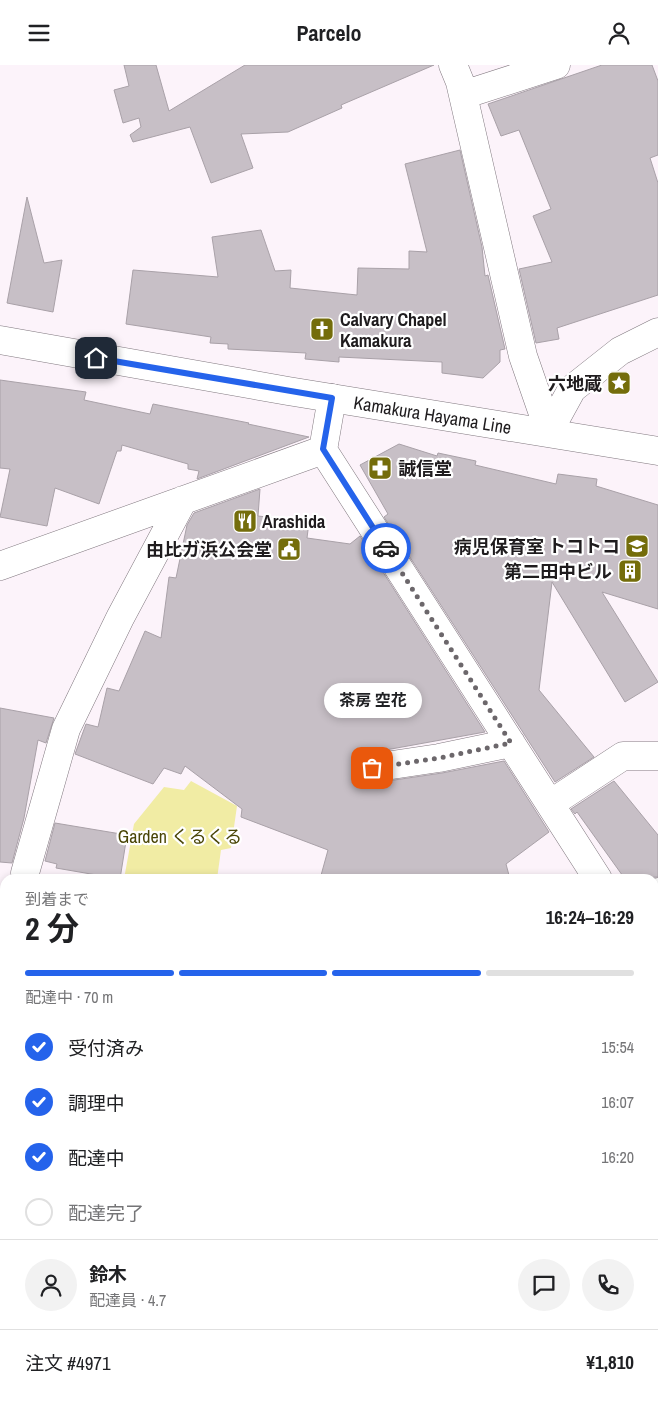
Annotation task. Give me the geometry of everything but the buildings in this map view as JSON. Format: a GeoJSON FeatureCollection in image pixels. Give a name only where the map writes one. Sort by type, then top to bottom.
{"type":"FeatureCollection","features":[{"type":"Feature","properties":{"kind":"street"},"geometry":{"type":"LineString","coordinates":[[453,65],[462,95],[523,356],[549,431]]}},
{"type":"Feature","properties":{"kind":"street"},"geometry":{"type":"LineString","coordinates":[[462,95],[556,65]]}},
{"type":"Feature","properties":{"kind":"street"},"geometry":{"type":"LineString","coordinates":[[549,431],[572,389],[620,351],[658,332]]}},
{"type":"Feature","properties":{"kind":"street","name":"Kamakura Hayama Line"},"geometry":{"type":"LineString","coordinates":[[0,341],[332,398],[549,431],[658,451]]}},
{"type":"Feature","properties":{"kind":"street"},"geometry":{"type":"LineString","coordinates":[[332,398],[323,449],[595,874]]}},
{"type":"Feature","properties":{"kind":"street"},"geometry":{"type":"LineString","coordinates":[[0,566],[323,449]]}},
{"type":"Feature","properties":{"kind":"street"},"geometry":{"type":"LineString","coordinates":[[25,873],[66,729],[120,618],[184,500]]}},
{"type":"Feature","properties":{"kind":"street"},"geometry":{"type":"LineString","coordinates":[[372,768],[439,758],[511,743]]}},
{"type":"Feature","properties":{"kind":"street"},"geometry":{"type":"LineString","coordinates":[[550,804],[623,756],[658,755]]}},
{"type":"Feature","properties":{"kind":"green space","name":"Garden くるくる"},"geometry":{"type":"Polygon","coordinates":[[[191,781],[237,806],[231,848],[221,850],[218,874],[125,874],[134,824],[164,787],[184,790],[191,781]]]}},
{"type":"Feature","properties":{"kind":"way so far"},"geometry":{"type":"LineString","coordinates":[[372,768],[439,758],[511,743],[386,548]]}},
{"type":"Feature","properties":{"kind":"place","name":"Calvary Chapel Kamakura"},"geometry":{"type":"Point","coordinates":[322,329]}},
{"type":"Feature","properties":{"kind":"place","name":"六地蔵"},"geometry":{"type":"Point","coordinates":[619,383]}},
{"type":"Feature","properties":{"kind":"place","name":"誠信堂"},"geometry":{"type":"Point","coordinates":[380,468]}},
{"type":"Feature","properties":{"kind":"place","name":"Arashida"},"geometry":{"type":"Point","coordinates":[245,521]}},
{"type":"Feature","properties":{"kind":"place","name":"病児保育室 トコトコ"},"geometry":{"type":"Point","coordinates":[637,546]}},
{"type":"Feature","properties":{"kind":"place","name":"由比ガ浜公会堂"},"geometry":{"type":"Point","coordinates":[289,549]}},
{"type":"Feature","properties":{"kind":"place","name":"第二田中ビル"},"geometry":{"type":"Point","coordinates":[630,571]}},
{"type":"Feature","properties":{"kind":"place","name":"茶房 空花"},"geometry":{"type":"Point","coordinates":[372,768]}},
{"type":"Feature","properties":{"kind":"route"},"geometry":{"type":"LineString","coordinates":[[96,358],[332,398],[323,449],[386,548]]}}]}
